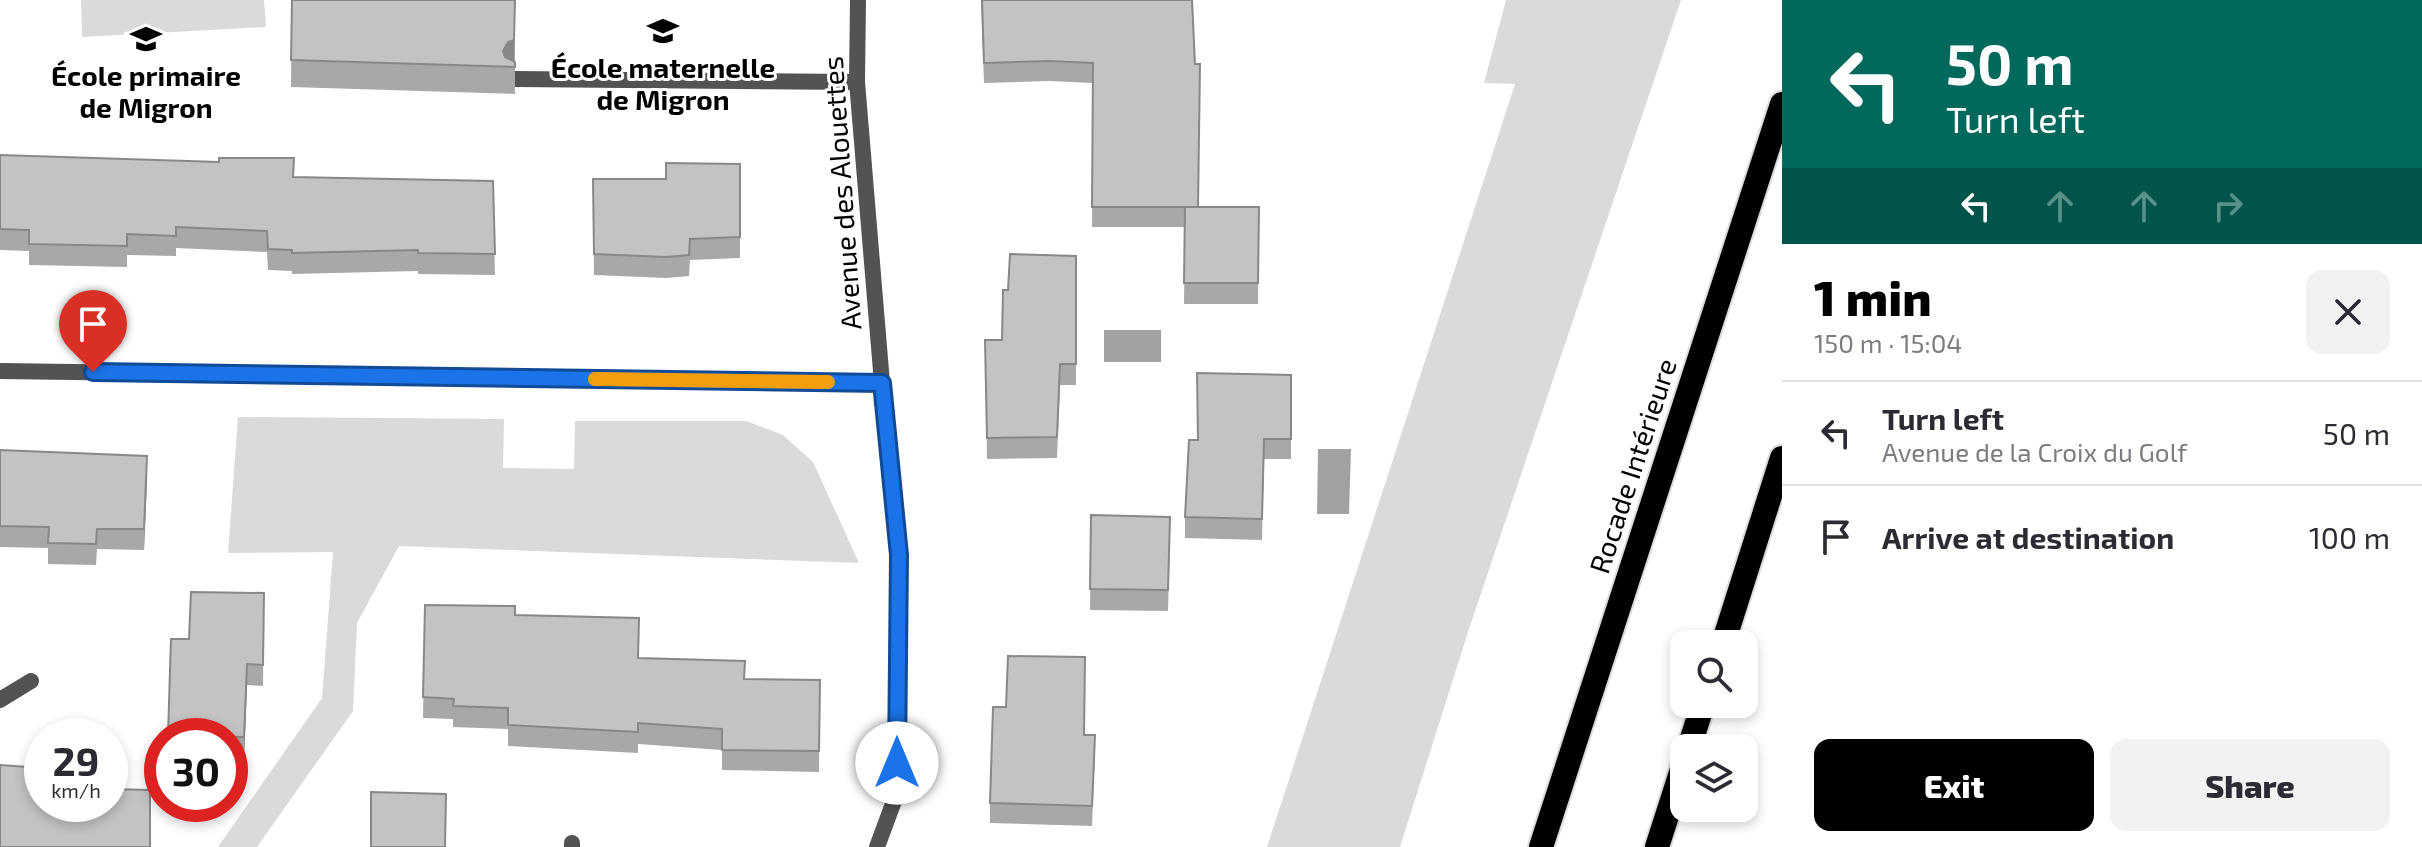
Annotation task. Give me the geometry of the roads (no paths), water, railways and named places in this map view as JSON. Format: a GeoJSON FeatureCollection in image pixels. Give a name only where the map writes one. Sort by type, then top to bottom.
{"type":"FeatureCollection","features":[{"type":"Feature","properties":{"kind":"highway","name":"Rocade Intérieure"},"geometry":{"type":"LineString","coordinates":[[1541,847],[1782,104]]}},
{"type":"Feature","properties":{"kind":"highway"},"geometry":{"type":"LineString","coordinates":[[1727,630],[1782,458]]}},
{"type":"Feature","properties":{"kind":"highway"},"geometry":{"type":"LineString","coordinates":[[1657,847],[1670,807]]}},
{"type":"Feature","properties":{"kind":"street","name":"Avenue des Alouettes"},"geometry":{"type":"LineString","coordinates":[[858,0],[857,82],[899,555],[897,793],[877,847]]}},
{"type":"Feature","properties":{"kind":"street"},"geometry":{"type":"LineString","coordinates":[[514,79],[857,82]]}},
{"type":"Feature","properties":{"kind":"street"},"geometry":{"type":"LineString","coordinates":[[0,371],[882,383]]}},
{"type":"Feature","properties":{"kind":"street"},"geometry":{"type":"LineString","coordinates":[[0,700],[31,681]]}},
{"type":"Feature","properties":{"kind":"place","name":"École maternelle de Migron"},"geometry":{"type":"Point","coordinates":[663,31]}},
{"type":"Feature","properties":{"kind":"place","name":"École primaire de Migron"},"geometry":{"type":"Point","coordinates":[146,39]}}]}
